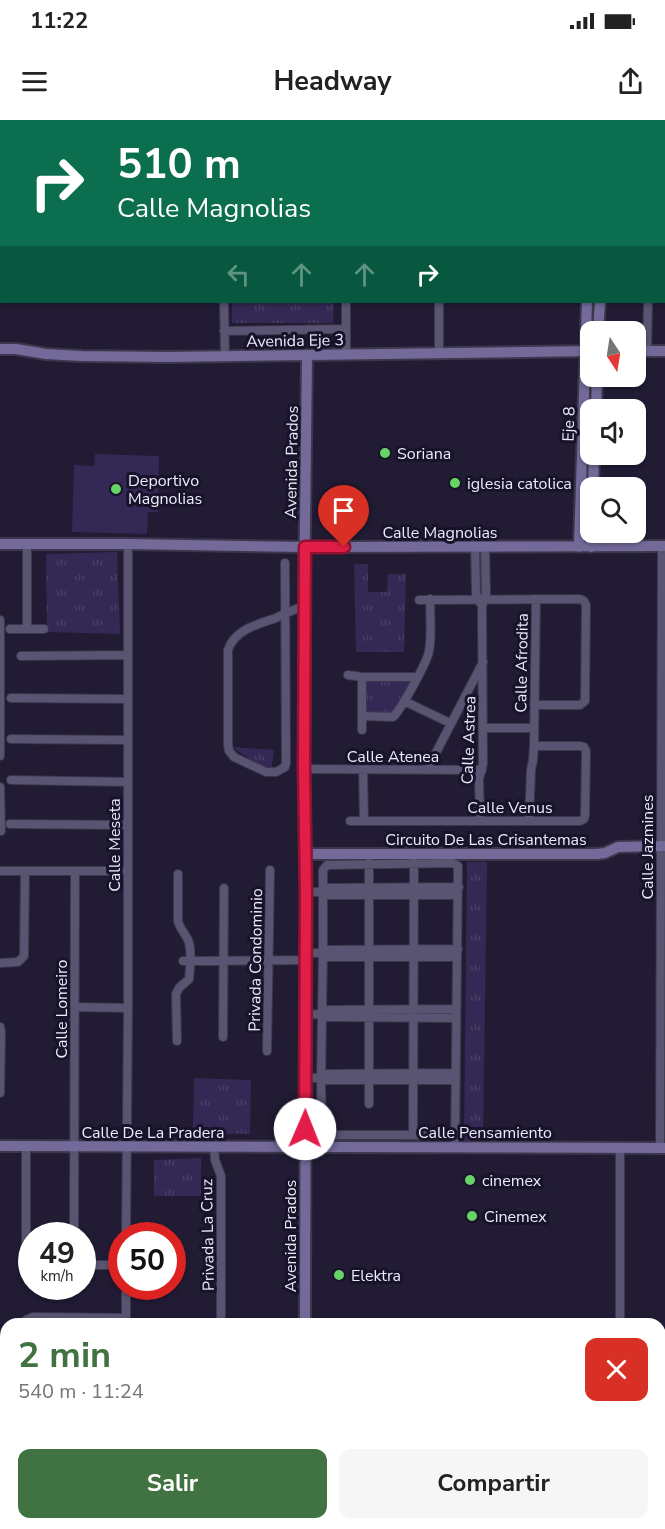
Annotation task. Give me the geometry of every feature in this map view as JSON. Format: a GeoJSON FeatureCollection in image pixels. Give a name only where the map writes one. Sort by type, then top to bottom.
{"type":"FeatureCollection","features":[{"type":"Feature","properties":{"kind":"main road","name":"Eje 8"},"geometry":{"type":"LineString","coordinates":[[587,303],[587,321]]}},
{"type":"Feature","properties":{"kind":"main road"},"geometry":{"type":"LineString","coordinates":[[599,321],[600,303]]}},
{"type":"Feature","properties":{"kind":"main road","name":"Avenida Eje 3"},"geometry":{"type":"LineString","coordinates":[[0,349],[81,356],[225,357],[580,352]]}},
{"type":"Feature","properties":{"kind":"main road"},"geometry":{"type":"LineString","coordinates":[[646,351],[665,351]]}},
{"type":"Feature","properties":{"kind":"main road","name":"Avenida Prados"},"geometry":{"type":"LineString","coordinates":[[305,1318],[304,607],[307,355]]}},
{"type":"Feature","properties":{"kind":"main road","name":"Eje 8"},"geometry":{"type":"LineString","coordinates":[[579,547],[586,387]]}},
{"type":"Feature","properties":{"kind":"main road"},"geometry":{"type":"LineString","coordinates":[[591,543],[591,547]]}},
{"type":"Feature","properties":{"kind":"main road","name":"Calle Magnolias"},"geometry":{"type":"LineString","coordinates":[[0,544],[305,547],[663,546]]}},
{"type":"Feature","properties":{"kind":"main road","name":"Circuito De Las Crisantemas"},"geometry":{"type":"LineString","coordinates":[[306,854],[597,854],[618,847],[663,846]]}},
{"type":"Feature","properties":{"kind":"main road","name":"Calle De La Pradera"},"geometry":{"type":"LineString","coordinates":[[0,1146],[305,1148]]}},
{"type":"Feature","properties":{"kind":"main road","name":"Calle Pensamiento"},"geometry":{"type":"LineString","coordinates":[[305,1148],[662,1148]]}},
{"type":"Feature","properties":{"kind":"street"},"geometry":{"type":"LineString","coordinates":[[224,303],[225,357]]}},
{"type":"Feature","properties":{"kind":"street"},"geometry":{"type":"LineString","coordinates":[[346,303],[346,354]]}},
{"type":"Feature","properties":{"kind":"street"},"geometry":{"type":"LineString","coordinates":[[439,303],[439,353]]}},
{"type":"Feature","properties":{"kind":"street"},"geometry":{"type":"LineString","coordinates":[[645,321],[648,303]]}},
{"type":"Feature","properties":{"kind":"street"},"geometry":{"type":"LineString","coordinates":[[224,331],[346,329]]}},
{"type":"Feature","properties":{"kind":"street"},"geometry":{"type":"LineString","coordinates":[[27,544],[27,629]]}},
{"type":"Feature","properties":{"kind":"street","name":"Calle Meseta"},"geometry":{"type":"LineString","coordinates":[[126,1222],[128,544]]}},
{"type":"Feature","properties":{"kind":"street","name":"Calle Astrea"},"geometry":{"type":"LineString","coordinates":[[480,546],[484,728],[482,770],[479,779],[480,821]]}},
{"type":"Feature","properties":{"kind":"street","name":"Calle Jazmines"},"geometry":{"type":"LineString","coordinates":[[662,1148],[663,546]]}},
{"type":"Feature","properties":{"kind":"street"},"geometry":{"type":"LineString","coordinates":[[285,563],[285,613],[286,763],[283,769],[269,773],[234,757],[228,748],[228,650],[231,643],[243,631],[276,618],[285,613],[294,609],[304,607]]}},
{"type":"Feature","properties":{"kind":"street"},"geometry":{"type":"LineString","coordinates":[[362,716],[393,717],[404,701],[429,652],[430,599]]}},
{"type":"Feature","properties":{"kind":"street","name":"Calle Afrodita"},"geometry":{"type":"LineString","coordinates":[[529,821],[534,746],[536,599]]}},
{"type":"Feature","properties":{"kind":"street"},"geometry":{"type":"LineString","coordinates":[[419,600],[580,599],[585,603],[586,699],[584,703],[580,705],[534,705]]}},
{"type":"Feature","properties":{"kind":"street"},"geometry":{"type":"LineString","coordinates":[[0,620],[0,756]]}},
{"type":"Feature","properties":{"kind":"street"},"geometry":{"type":"LineString","coordinates":[[10,629],[44,629]]}},
{"type":"Feature","properties":{"kind":"street"},"geometry":{"type":"LineString","coordinates":[[21,656],[128,655]]}},
{"type":"Feature","properties":{"kind":"street","name":"Calle Astrea"},"geometry":{"type":"LineString","coordinates":[[427,770],[483,661]]}},
{"type":"Feature","properties":{"kind":"street"},"geometry":{"type":"LineString","coordinates":[[348,675],[417,677]]}},
{"type":"Feature","properties":{"kind":"street"},"geometry":{"type":"LineString","coordinates":[[362,677],[362,730]]}},
{"type":"Feature","properties":{"kind":"street"},"geometry":{"type":"LineString","coordinates":[[11,698],[128,699]]}},
{"type":"Feature","properties":{"kind":"street"},"geometry":{"type":"LineString","coordinates":[[404,701],[450,723]]}},
{"type":"Feature","properties":{"kind":"street","name":"Calle Afrodita"},"geometry":{"type":"LineString","coordinates":[[484,728],[534,728]]}},
{"type":"Feature","properties":{"kind":"street"},"geometry":{"type":"LineString","coordinates":[[11,739],[127,740]]}},
{"type":"Feature","properties":{"kind":"street","name":"Calle Venus"},"geometry":{"type":"LineString","coordinates":[[350,821],[584,819],[586,751],[584,747],[534,746]]}},
{"type":"Feature","properties":{"kind":"street","name":"Calle Atenea"},"geometry":{"type":"LineString","coordinates":[[304,769],[482,770]]}},
{"type":"Feature","properties":{"kind":"street"},"geometry":{"type":"LineString","coordinates":[[363,770],[364,821]]}},
{"type":"Feature","properties":{"kind":"street"},"geometry":{"type":"LineString","coordinates":[[11,780],[127,782]]}},
{"type":"Feature","properties":{"kind":"street"},"geometry":{"type":"LineString","coordinates":[[0,787],[1,831]]}},
{"type":"Feature","properties":{"kind":"street"},"geometry":{"type":"LineString","coordinates":[[10,824],[127,825]]}},
{"type":"Feature","properties":{"kind":"street"},"geometry":{"type":"LineString","coordinates":[[412,1135],[414,862]]}},
{"type":"Feature","properties":{"kind":"street"},"geometry":{"type":"LineString","coordinates":[[369,863],[369,1104]]}},
{"type":"Feature","properties":{"kind":"street"},"geometry":{"type":"LineString","coordinates":[[455,1135],[325,1135],[321,1130],[322,892],[324,867],[327,864],[455,863],[458,868],[455,1147]]}},
{"type":"Feature","properties":{"kind":"street","name":"Privada Condominio"},"geometry":{"type":"LineString","coordinates":[[267,1051],[270,870]]}},
{"type":"Feature","properties":{"kind":"street"},"geometry":{"type":"LineString","coordinates":[[0,871],[128,872]]}},
{"type":"Feature","properties":{"kind":"street"},"geometry":{"type":"LineString","coordinates":[[0,963],[18,962],[24,956],[25,871]]}},
{"type":"Feature","properties":{"kind":"street","name":"Calle Lomeiro"},"geometry":{"type":"LineString","coordinates":[[74,1222],[75,871]]}},
{"type":"Feature","properties":{"kind":"street"},"geometry":{"type":"LineString","coordinates":[[177,1041],[176,994],[189,979],[187,961],[189,942],[178,921],[178,874]]}},
{"type":"Feature","properties":{"kind":"street","name":"Privada Condominio"},"geometry":{"type":"LineString","coordinates":[[223,1038],[224,888]]}},
{"type":"Feature","properties":{"kind":"street"},"geometry":{"type":"LineString","coordinates":[[306,892],[458,891]]}},
{"type":"Feature","properties":{"kind":"street"},"geometry":{"type":"LineString","coordinates":[[187,961],[268,960],[306,957],[322,953],[457,953]]}},
{"type":"Feature","properties":{"kind":"street"},"geometry":{"type":"LineString","coordinates":[[75,1007],[128,1008]]}},
{"type":"Feature","properties":{"kind":"street"},"geometry":{"type":"LineString","coordinates":[[414,1014],[456,1010]]}},
{"type":"Feature","properties":{"kind":"street"},"geometry":{"type":"LineString","coordinates":[[306,1015],[369,1013],[456,1018]]}},
{"type":"Feature","properties":{"kind":"street"},"geometry":{"type":"LineString","coordinates":[[0,1028],[0,1093]]}},
{"type":"Feature","properties":{"kind":"street"},"geometry":{"type":"LineString","coordinates":[[306,1078],[456,1076]]}},
{"type":"Feature","properties":{"kind":"street"},"geometry":{"type":"LineString","coordinates":[[26,1146],[26,1222]]}},
{"type":"Feature","properties":{"kind":"street","name":"Privada La Cruz"},"geometry":{"type":"LineString","coordinates":[[214,1147],[216,1164],[221,1176],[221,1318]]}},
{"type":"Feature","properties":{"kind":"street"},"geometry":{"type":"LineString","coordinates":[[620,1147],[620,1318]]}},
{"type":"Feature","properties":{"kind":"street"},"geometry":{"type":"LineString","coordinates":[[126,1300],[126,1318]]}},
{"type":"Feature","properties":{"kind":"green space"},"geometry":{"type":"Polygon","coordinates":[[[232,303],[334,303],[333,323],[232,323],[232,303]]]}},
{"type":"Feature","properties":{"kind":"green space","name":"Deportivo Magnolias"},"geometry":{"type":"Polygon","coordinates":[[[95,454],[159,456],[158,512],[148,512],[147,534],[72,532],[74,465],[94,466],[95,454]]]}},
{"type":"Feature","properties":{"kind":"green space"},"geometry":{"type":"Polygon","coordinates":[[[117,552],[120,634],[47,632],[46,554],[117,552]]]}},
{"type":"Feature","properties":{"kind":"green space"},"geometry":{"type":"Polygon","coordinates":[[[354,564],[368,564],[368,592],[387,592],[388,574],[406,574],[404,652],[356,652],[354,564]]]}},
{"type":"Feature","properties":{"kind":"green space"},"geometry":{"type":"Polygon","coordinates":[[[414,675],[397,720],[364,719],[362,678],[414,675]]]}},
{"type":"Feature","properties":{"kind":"green space"},"geometry":{"type":"Polygon","coordinates":[[[232,747],[274,750],[271,773],[232,747]]]}},
{"type":"Feature","properties":{"kind":"green space"},"geometry":{"type":"Polygon","coordinates":[[[467,862],[487,862],[483,1140],[464,1141],[467,862]]]}},
{"type":"Feature","properties":{"kind":"green space"},"geometry":{"type":"Polygon","coordinates":[[[194,1078],[251,1080],[250,1134],[193,1133],[194,1078]]]}},
{"type":"Feature","properties":{"kind":"green space"},"geometry":{"type":"Polygon","coordinates":[[[201,1158],[201,1196],[154,1196],[154,1160],[201,1158]]]}},
{"type":"Feature","properties":{"kind":"place","name":"Soriana"},"geometry":{"type":"Point","coordinates":[385,453]}},
{"type":"Feature","properties":{"kind":"place","name":"iglesia catolica"},"geometry":{"type":"Point","coordinates":[455,483]}},
{"type":"Feature","properties":{"kind":"place","name":"Deportivo Magnolias"},"geometry":{"type":"Point","coordinates":[116,489]}},
{"type":"Feature","properties":{"kind":"place","name":"cinemex"},"geometry":{"type":"Point","coordinates":[470,1180]}},
{"type":"Feature","properties":{"kind":"place","name":"Cinemex"},"geometry":{"type":"Point","coordinates":[472,1216]}},
{"type":"Feature","properties":{"kind":"place","name":"Elektra"},"geometry":{"type":"Point","coordinates":[339,1275]}},
{"type":"Feature","properties":{"kind":"route"},"geometry":{"type":"LineString","coordinates":[[305,1129],[305,547],[344,547]]}}]}
